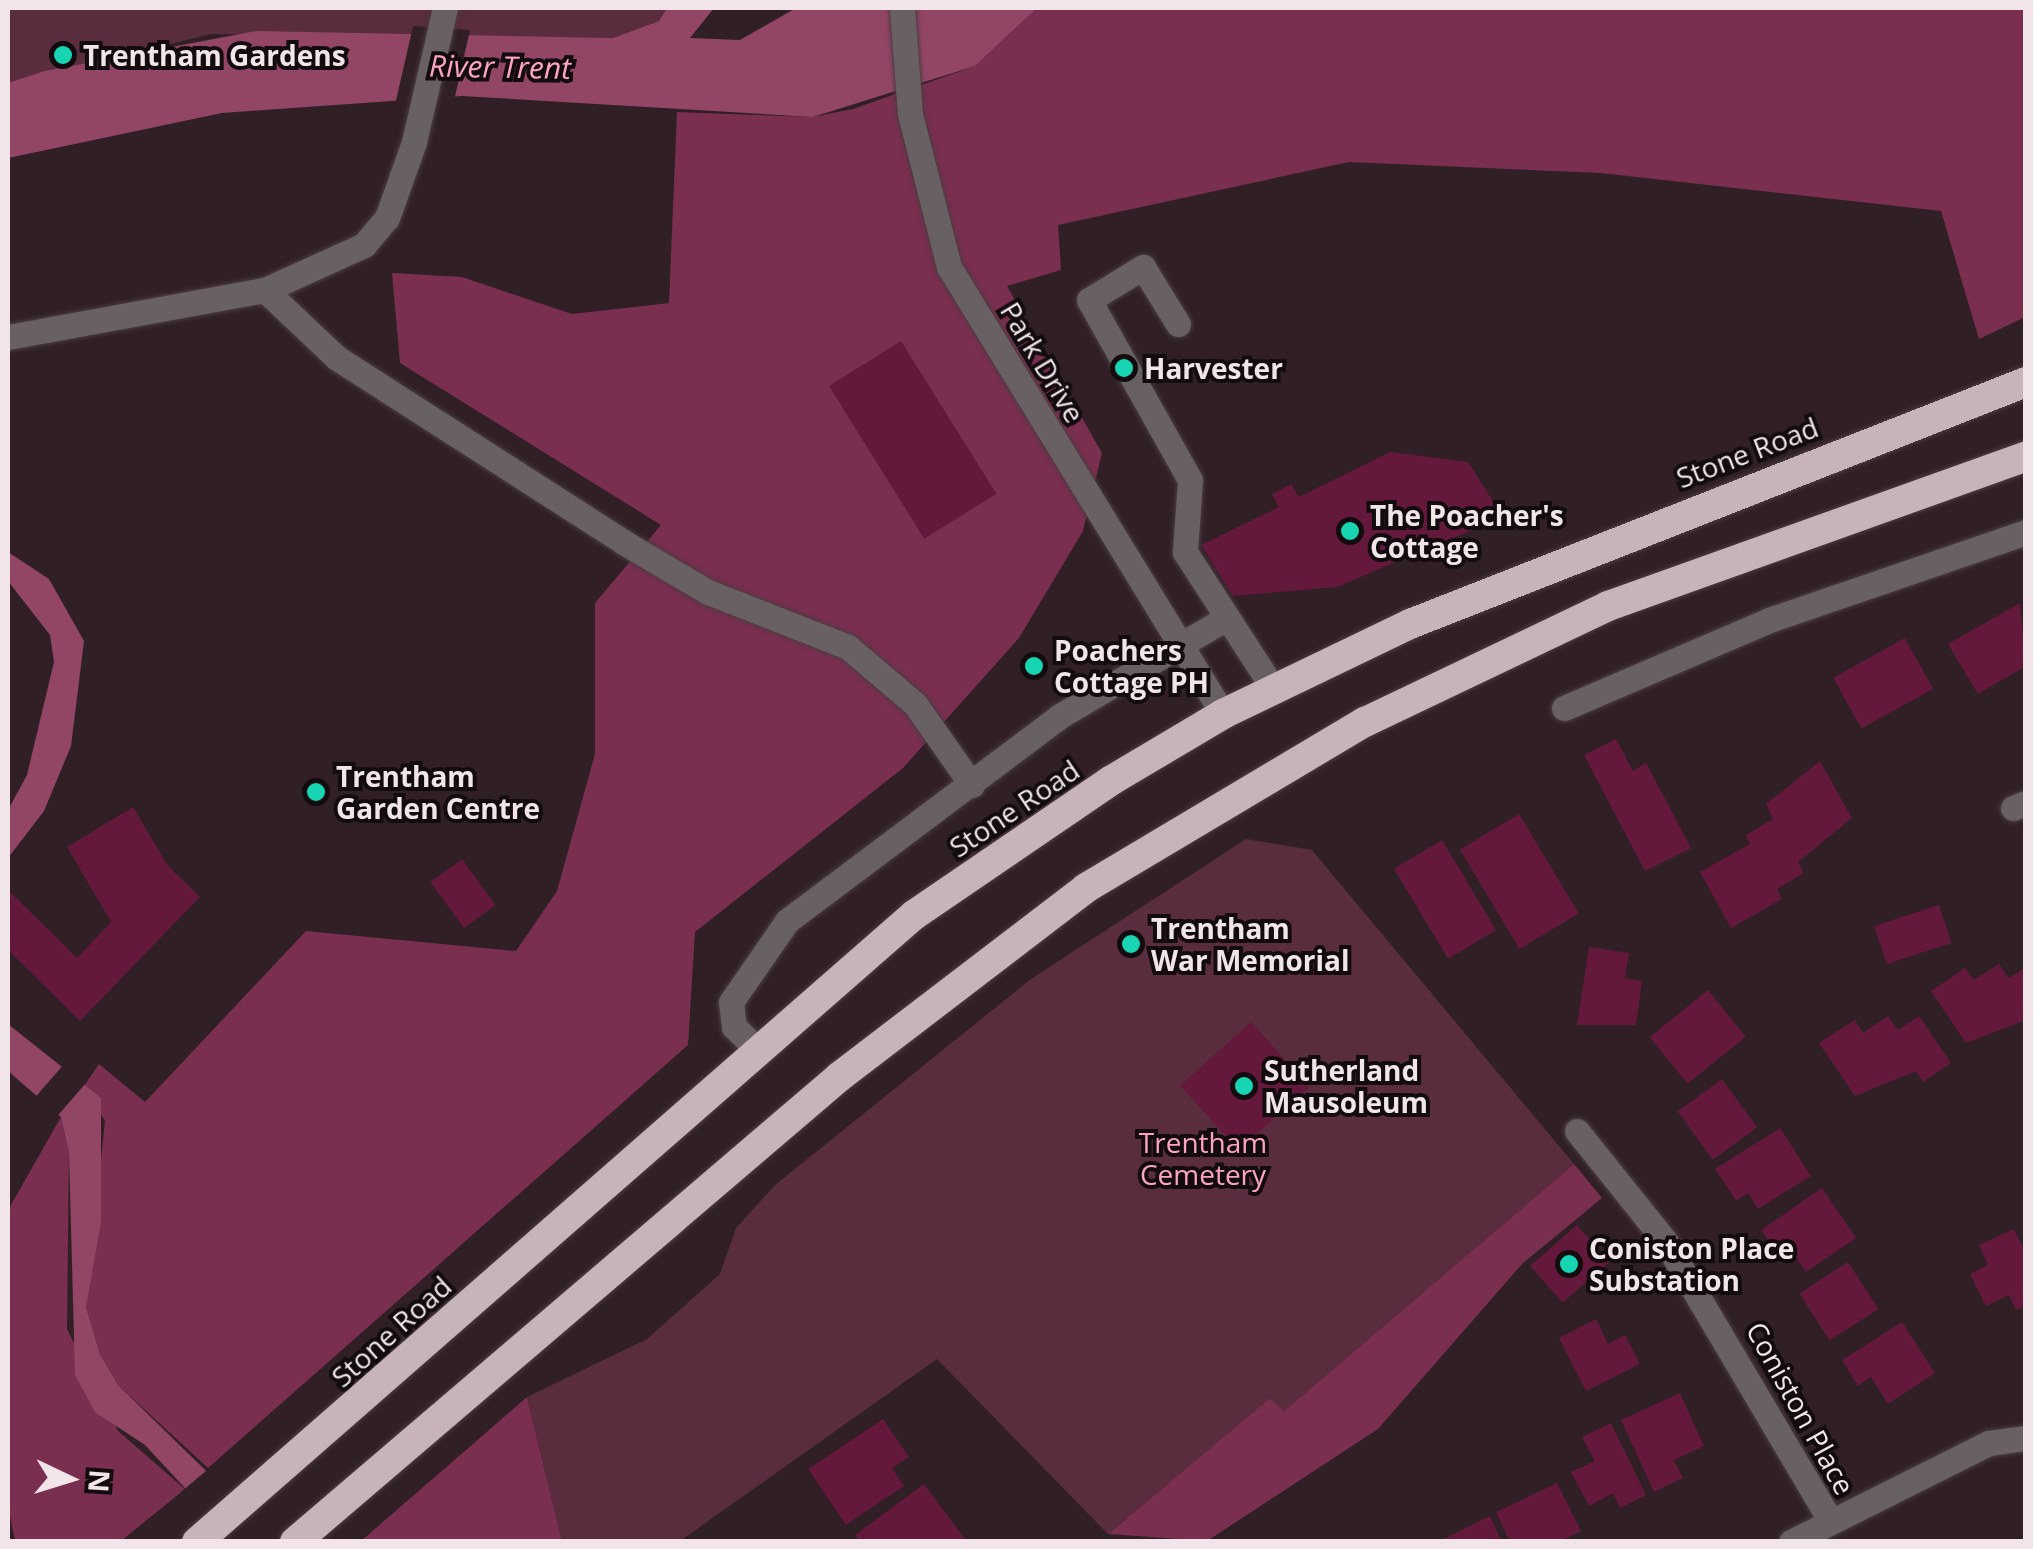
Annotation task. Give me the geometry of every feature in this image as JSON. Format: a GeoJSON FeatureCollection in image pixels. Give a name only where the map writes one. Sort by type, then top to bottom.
{"type":"FeatureCollection","features":[{"type":"Feature","properties":{"kind":"highway","name":"Stone Road"},"geometry":{"type":"LineString","coordinates":[[197,1542],[914,915],[1223,714],[1549,565],[2026,382]]}},
{"type":"Feature","properties":{"kind":"highway"},"geometry":{"type":"LineString","coordinates":[[306,1532],[824,1090],[1103,878],[1365,722],[1608,606],[2026,456]]}},
{"type":"Feature","properties":{"kind":"street"},"geometry":{"type":"LineString","coordinates":[[8,336],[265,290],[364,245],[386,218],[414,142],[446,8]]}},
{"type":"Feature","properties":{"kind":"street","name":"Park Drive"},"geometry":{"type":"LineString","coordinates":[[902,8],[910,114],[949,266],[1176,648],[1223,714]]}},
{"type":"Feature","properties":{"kind":"street"},"geometry":{"type":"LineString","coordinates":[[1178,324],[1143,267],[1088,300],[1190,480],[1185,552],[1273,688]]}},
{"type":"Feature","properties":{"kind":"street"},"geometry":{"type":"LineString","coordinates":[[265,290],[337,358],[625,543],[708,592],[848,648],[915,704],[972,784]]}},
{"type":"Feature","properties":{"kind":"street"},"geometry":{"type":"LineString","coordinates":[[1564,708],[1769,620],[2026,532]]}},
{"type":"Feature","properties":{"kind":"street"},"geometry":{"type":"LineString","coordinates":[[757,1049],[734,1027],[731,1002],[751,963],[787,921],[1060,716],[1225,619]]}},
{"type":"Feature","properties":{"kind":"street","name":"Coniston Place"},"geometry":{"type":"LineString","coordinates":[[1576,1131],[1666,1242],[1831,1522]]}},
{"type":"Feature","properties":{"kind":"street"},"geometry":{"type":"LineString","coordinates":[[1791,1542],[1989,1443],[2026,1438]]}},
{"type":"Feature","properties":{"kind":"green space","name":"Trentham Gardens"},"geometry":{"type":"Polygon","coordinates":[[[8,8],[667,8],[659,21],[613,38],[211,34],[8,83],[8,8]]]}},
{"type":"Feature","properties":{"kind":"green space","name":"Trentham Cemetery"},"geometry":{"type":"Polygon","coordinates":[[[1246,839],[1312,850],[1574,1164],[1284,1411],[1270,1398],[1108,1534],[937,1359],[680,1541],[562,1541],[527,1397],[647,1339],[720,1274],[736,1228],[775,1185],[1031,979],[1246,839]]]}},
{"type":"Feature","properties":{"kind":"shaded area"},"geometry":{"type":"Polygon","coordinates":[[[1037,8],[2025,8],[2025,317],[1979,339],[1941,211],[1601,173],[1349,162],[1058,225],[1061,270],[1007,286],[1102,453],[1083,531],[1019,638],[903,768],[695,932],[688,1045],[208,1468],[118,1385],[100,1354],[86,1307],[105,1121],[84,1086],[99,1064],[145,1102],[306,931],[516,951],[557,891],[595,754],[595,603],[661,525],[400,363],[392,273],[462,277],[572,314],[669,303],[677,112],[813,117],[853,109],[975,66],[1037,8]]]}},
{"type":"Feature","properties":{"kind":"shaded area"},"geometry":{"type":"Polygon","coordinates":[[[61,1117],[69,1153],[67,1329],[118,1431],[185,1489],[121,1541],[15,1541],[8,1506],[8,1210],[61,1117]]]}},
{"type":"Feature","properties":{"kind":"shaded area"},"geometry":{"type":"Polygon","coordinates":[[[1574,1164],[1602,1198],[1522,1264],[1378,1429],[1207,1541],[1108,1534],[1270,1398],[1284,1411],[1574,1164]]]}},
{"type":"Feature","properties":{"kind":"shaded area"},"geometry":{"type":"Polygon","coordinates":[[[527,1397],[562,1541],[361,1541],[527,1397]]]}},
{"type":"Feature","properties":{"kind":"water","name":"River Trent"},"geometry":{"type":"Polygon","coordinates":[[[667,8],[714,8],[690,38],[740,40],[796,8],[1037,8],[975,66],[813,117],[462,96],[222,113],[8,158],[8,83],[45,71],[256,31],[613,38],[659,21],[667,8]]]}},
{"type":"Feature","properties":{"kind":"water"},"geometry":{"type":"Polygon","coordinates":[[[8,552],[49,579],[84,641],[71,746],[44,811],[8,858],[8,810],[27,775],[54,662],[50,635],[8,581],[8,552]]]}},
{"type":"Feature","properties":{"kind":"water"},"geometry":{"type":"Polygon","coordinates":[[[8,1024],[101,1098],[101,1222],[86,1307],[100,1354],[118,1385],[278,1541],[234,1541],[145,1445],[95,1412],[75,1375],[69,1153],[61,1117],[8,1071],[8,1024]]]}},
{"type":"Feature","properties":{"kind":"pier"},"geometry":{"type":"Polygon","coordinates":[[[413,26],[470,30],[454,101],[395,105],[413,26]]]}},
{"type":"Feature","properties":{"kind":"pier"},"geometry":{"type":"Polygon","coordinates":[[[65,1063],[87,1082],[53,1121],[32,1101],[65,1063]]]}},
{"type":"Feature","properties":{"kind":"pier"},"geometry":{"type":"Polygon","coordinates":[[[213,1465],[283,1542],[227,1542],[181,1492],[213,1465]]]}},
{"type":"Feature","properties":{"kind":"building"},"geometry":{"type":"Polygon","coordinates":[[[901,341],[996,494],[924,539],[829,386],[901,341]]]}},
{"type":"Feature","properties":{"kind":"building","name":"The Poacher's Cottage"},"geometry":{"type":"Polygon","coordinates":[[[1390,452],[1468,462],[1503,517],[1337,587],[1233,596],[1201,545],[1279,507],[1272,494],[1291,484],[1299,497],[1390,452]]]}},
{"type":"Feature","properties":{"kind":"building"},"geometry":{"type":"Polygon","coordinates":[[[2020,603],[2026,666],[1978,694],[1948,644],[2020,603]]]}},
{"type":"Feature","properties":{"kind":"building"},"geometry":{"type":"Polygon","coordinates":[[[1905,638],[1933,689],[1861,728],[1833,678],[1905,638]]]}},
{"type":"Feature","properties":{"kind":"building"},"geometry":{"type":"Polygon","coordinates":[[[1616,739],[1633,771],[1646,763],[1691,848],[1645,871],[1584,755],[1616,739]]]}},
{"type":"Feature","properties":{"kind":"building"},"geometry":{"type":"Polygon","coordinates":[[[1820,761],[1852,818],[1798,862],[1804,873],[1777,889],[1782,899],[1731,928],[1700,872],[1750,844],[1746,835],[1773,819],[1766,804],[1820,761]]]}},
{"type":"Feature","properties":{"kind":"building"},"geometry":{"type":"Polygon","coordinates":[[[133,807],[168,866],[200,897],[80,1021],[8,950],[8,890],[77,958],[111,922],[67,847],[133,807]]]}},
{"type":"Feature","properties":{"kind":"building"},"geometry":{"type":"Polygon","coordinates":[[[1519,814],[1579,913],[1520,949],[1460,850],[1519,814]]]}},
{"type":"Feature","properties":{"kind":"building"},"geometry":{"type":"Polygon","coordinates":[[[1442,840],[1496,930],[1448,959],[1394,869],[1442,840]]]}},
{"type":"Feature","properties":{"kind":"building"},"geometry":{"type":"Polygon","coordinates":[[[462,859],[496,905],[464,928],[430,882],[462,859]]]}},
{"type":"Feature","properties":{"kind":"building"},"geometry":{"type":"Polygon","coordinates":[[[1939,905],[1951,943],[1887,964],[1874,926],[1939,905]]]}},
{"type":"Feature","properties":{"kind":"building"},"geometry":{"type":"Polygon","coordinates":[[[1589,947],[1629,953],[1625,978],[1642,981],[1636,1025],[1577,1025],[1589,947]]]}},
{"type":"Feature","properties":{"kind":"building"},"geometry":{"type":"Polygon","coordinates":[[[1999,964],[2009,978],[2026,967],[2026,1020],[1966,1043],[1931,991],[1965,968],[1974,980],[1999,964]]]}},
{"type":"Feature","properties":{"kind":"building"},"geometry":{"type":"Polygon","coordinates":[[[1708,990],[1746,1037],[1687,1084],[1650,1037],[1708,990]]]}},
{"type":"Feature","properties":{"kind":"building"},"geometry":{"type":"Polygon","coordinates":[[[1888,1016],[1898,1030],[1919,1016],[1951,1063],[1923,1082],[1916,1071],[1855,1096],[1819,1043],[1855,1020],[1863,1033],[1888,1016]]]}},
{"type":"Feature","properties":{"kind":"building","name":"Sutherland Mausoleum"},"geometry":{"type":"Polygon","coordinates":[[[1251,1022],[1309,1087],[1239,1150],[1180,1086],[1251,1022]]]}},
{"type":"Feature","properties":{"kind":"building"},"geometry":{"type":"Polygon","coordinates":[[[1722,1079],[1757,1128],[1713,1160],[1678,1111],[1722,1079]]]}},
{"type":"Feature","properties":{"kind":"building"},"geometry":{"type":"Polygon","coordinates":[[[1780,1128],[1811,1176],[1758,1209],[1748,1193],[1736,1201],[1715,1169],[1780,1128]]]}},
{"type":"Feature","properties":{"kind":"building"},"geometry":{"type":"Polygon","coordinates":[[[1822,1188],[1856,1238],[1806,1272],[1792,1252],[1781,1259],[1761,1230],[1822,1188]]]}},
{"type":"Feature","properties":{"kind":"building","name":"Coniston Place Substation"},"geometry":{"type":"Polygon","coordinates":[[[1577,1225],[1609,1262],[1562,1303],[1530,1266],[1577,1225]]]}},
{"type":"Feature","properties":{"kind":"building"},"geometry":{"type":"Polygon","coordinates":[[[2014,1229],[2026,1253],[2026,1306],[2016,1310],[2009,1295],[1986,1306],[1970,1274],[1988,1265],[1979,1245],[2014,1229]]]}},
{"type":"Feature","properties":{"kind":"building"},"geometry":{"type":"Polygon","coordinates":[[[1848,1262],[1878,1309],[1830,1341],[1799,1294],[1848,1262]]]}},
{"type":"Feature","properties":{"kind":"building"},"geometry":{"type":"Polygon","coordinates":[[[1596,1319],[1608,1344],[1625,1335],[1640,1364],[1586,1391],[1559,1338],[1596,1319]]]}},
{"type":"Feature","properties":{"kind":"building"},"geometry":{"type":"Polygon","coordinates":[[[1902,1322],[1935,1373],[1888,1404],[1871,1377],[1858,1386],[1842,1360],[1902,1322]]]}},
{"type":"Feature","properties":{"kind":"building"},"geometry":{"type":"Polygon","coordinates":[[[1680,1393],[1704,1446],[1674,1460],[1683,1478],[1654,1492],[1621,1420],[1680,1393]]]}},
{"type":"Feature","properties":{"kind":"building"},"geometry":{"type":"Polygon","coordinates":[[[883,1419],[909,1457],[892,1468],[904,1486],[846,1525],[808,1469],[883,1419]]]}},
{"type":"Feature","properties":{"kind":"building"},"geometry":{"type":"Polygon","coordinates":[[[1611,1423],[1646,1495],[1620,1508],[1613,1493],[1589,1506],[1571,1472],[1595,1461],[1582,1437],[1611,1423]]]}},
{"type":"Feature","properties":{"kind":"building"},"geometry":{"type":"Polygon","coordinates":[[[1557,1483],[1581,1531],[1559,1542],[1510,1542],[1496,1512],[1557,1483]]]}},
{"type":"Feature","properties":{"kind":"building"},"geometry":{"type":"Polygon","coordinates":[[[924,1484],[967,1542],[860,1542],[855,1535],[924,1484]]]}},
{"type":"Feature","properties":{"kind":"building"},"geometry":{"type":"Polygon","coordinates":[[[1490,1516],[1502,1542],[1438,1542],[1490,1516]]]}},
{"type":"Feature","properties":{"kind":"place","name":"Trentham Gardens"},"geometry":{"type":"Point","coordinates":[63,55]}},
{"type":"Feature","properties":{"kind":"place","name":"Harvester"},"geometry":{"type":"Point","coordinates":[1124,368]}},
{"type":"Feature","properties":{"kind":"place","name":"The Poacher's Cottage"},"geometry":{"type":"Point","coordinates":[1350,531]}},
{"type":"Feature","properties":{"kind":"place","name":"Poachers Cottage PH"},"geometry":{"type":"Point","coordinates":[1034,666]}},
{"type":"Feature","properties":{"kind":"place","name":"Trentham Garden Centre"},"geometry":{"type":"Point","coordinates":[316,792]}},
{"type":"Feature","properties":{"kind":"place","name":"Trentham War Memorial"},"geometry":{"type":"Point","coordinates":[1131,944]}},
{"type":"Feature","properties":{"kind":"place","name":"Sutherland Mausoleum"},"geometry":{"type":"Point","coordinates":[1244,1086]}},
{"type":"Feature","properties":{"kind":"place","name":"Coniston Place Substation"},"geometry":{"type":"Point","coordinates":[1569,1264]}}]}
